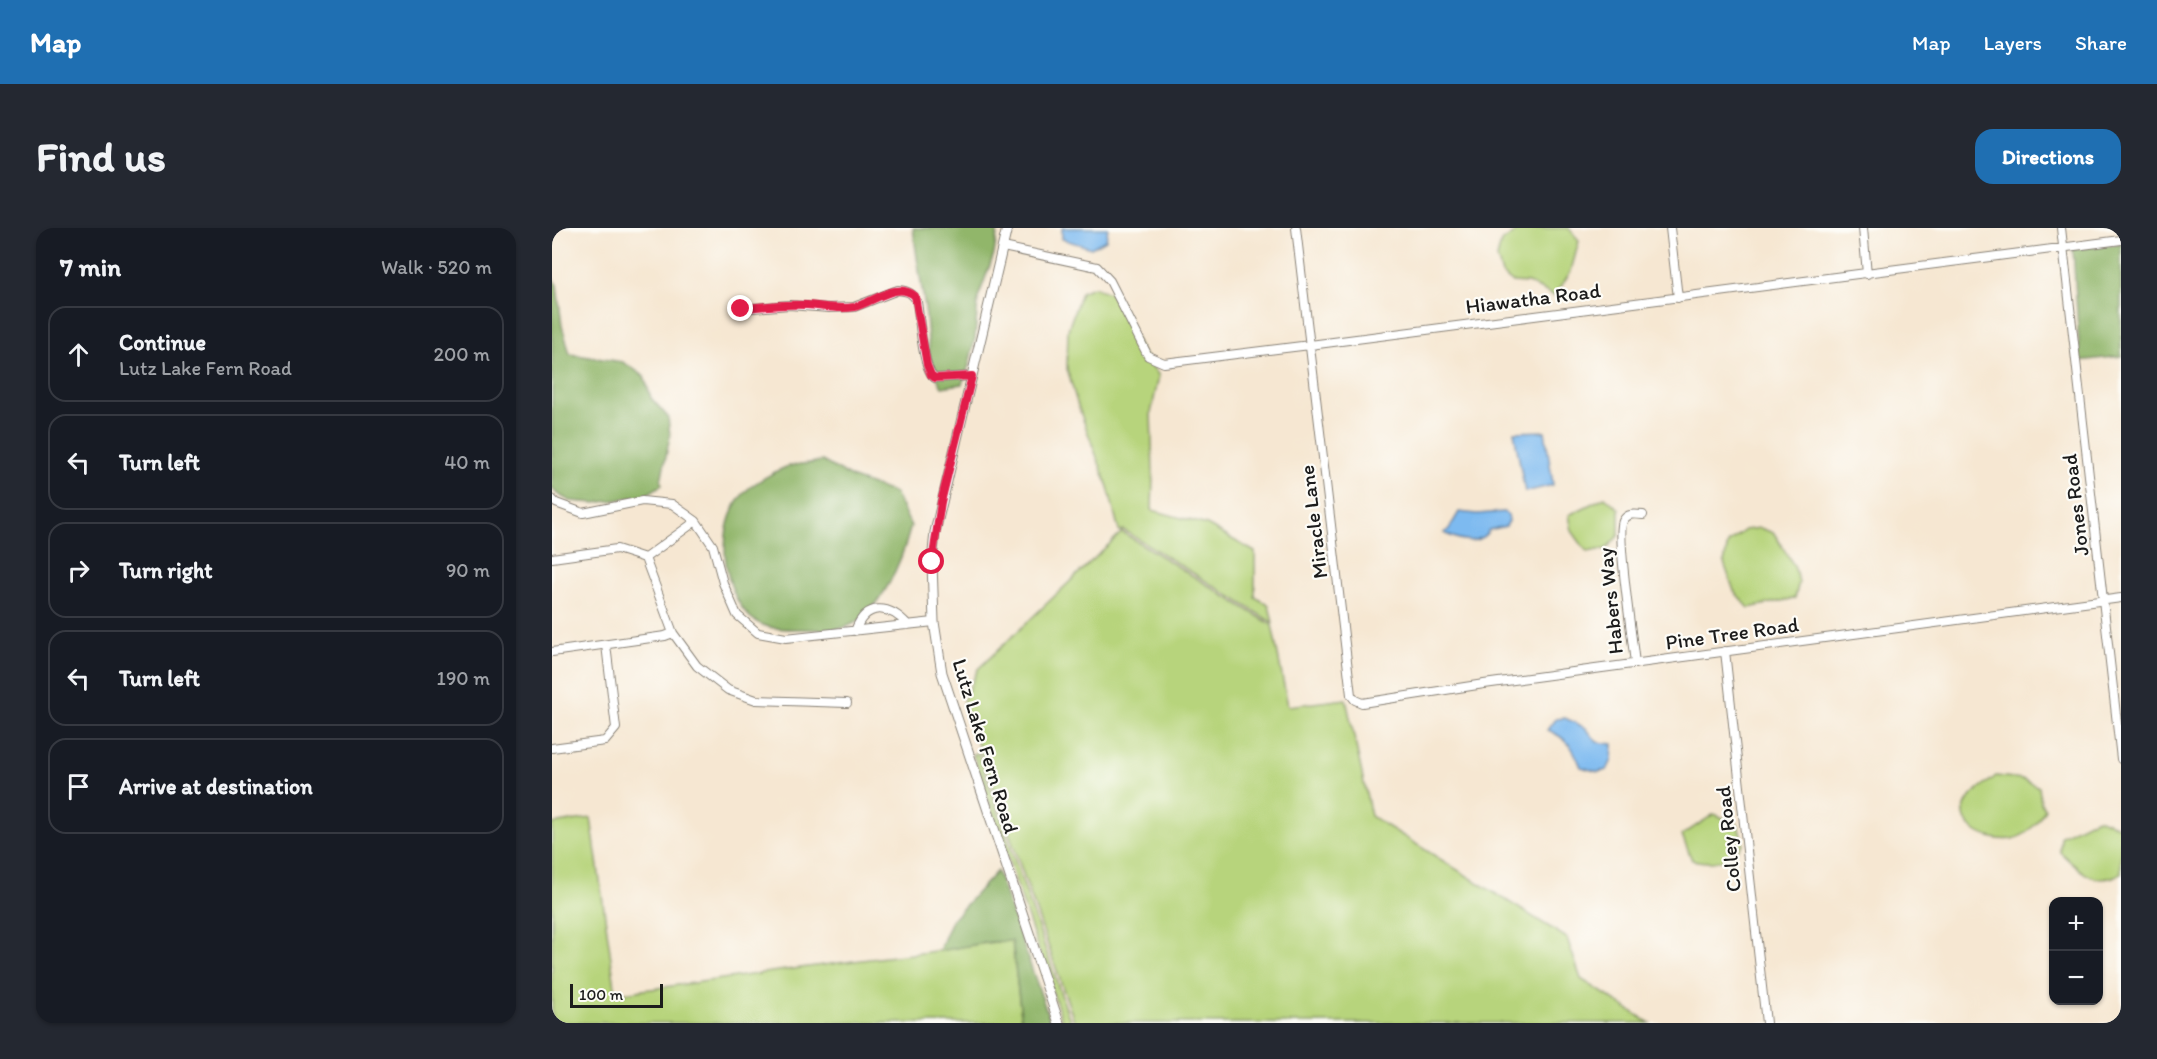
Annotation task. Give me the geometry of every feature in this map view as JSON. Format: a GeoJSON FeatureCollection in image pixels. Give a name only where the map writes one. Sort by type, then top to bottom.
{"type":"FeatureCollection","features":[{"type":"Feature","properties":{"kind":"main road","name":"Lutz Lake Fern Road"},"geometry":{"type":"LineString","coordinates":[[1007,228],[935,532],[932,562],[934,622],[942,673],[1059,1023]]}},
{"type":"Feature","properties":{"kind":"street","name":"Miracle Lane"},"geometry":{"type":"LineString","coordinates":[[1296,228],[1351,695]]}},
{"type":"Feature","properties":{"kind":"street"},"geometry":{"type":"LineString","coordinates":[[1670,228],[1678,298]]}},
{"type":"Feature","properties":{"kind":"street"},"geometry":{"type":"LineString","coordinates":[[1863,228],[1867,273]]}},
{"type":"Feature","properties":{"kind":"street","name":"Jones Road"},"geometry":{"type":"LineString","coordinates":[[2061,228],[2121,759]]}},
{"type":"Feature","properties":{"kind":"street","name":"Hiawatha Road"},"geometry":{"type":"LineString","coordinates":[[1003,247],[1097,267],[1110,281],[1148,356],[1164,363],[2121,240]]}},
{"type":"Feature","properties":{"kind":"street"},"geometry":{"type":"LineString","coordinates":[[741,309],[789,305],[854,307],[898,290],[905,291],[915,296],[917,302],[927,365],[931,375],[935,378],[972,376]]}},
{"type":"Feature","properties":{"kind":"street"},"geometry":{"type":"LineString","coordinates":[[552,500],[583,513],[642,501],[672,504],[696,521],[713,546],[723,583],[737,615],[758,633],[786,638],[934,622]]}},
{"type":"Feature","properties":{"kind":"street","name":"Habers Way"},"geometry":{"type":"LineString","coordinates":[[1635,664],[1621,523],[1626,516],[1643,514]]}},
{"type":"Feature","properties":{"kind":"street"},"geometry":{"type":"LineString","coordinates":[[645,558],[696,521]]}},
{"type":"Feature","properties":{"kind":"street"},"geometry":{"type":"LineString","coordinates":[[552,558],[617,549],[645,558]]}},
{"type":"Feature","properties":{"kind":"street"},"geometry":{"type":"LineString","coordinates":[[645,558],[673,633],[697,666],[728,690],[756,700],[847,703]]}},
{"type":"Feature","properties":{"kind":"street","name":"Pine Tree Road"},"geometry":{"type":"LineString","coordinates":[[1351,695],[1362,703],[2121,598]]}},
{"type":"Feature","properties":{"kind":"street"},"geometry":{"type":"LineString","coordinates":[[855,631],[865,613],[876,609],[892,612],[908,625]]}},
{"type":"Feature","properties":{"kind":"street"},"geometry":{"type":"LineString","coordinates":[[552,652],[673,633]]}},
{"type":"Feature","properties":{"kind":"street"},"geometry":{"type":"LineString","coordinates":[[552,748],[605,741],[616,728],[606,645]]}},
{"type":"Feature","properties":{"kind":"street","name":"Colley Road"},"geometry":{"type":"LineString","coordinates":[[1725,651],[1766,1023]]}},
{"type":"Feature","properties":{"kind":"green space"},"geometry":{"type":"Polygon","coordinates":[[[913,228],[998,228],[994,254],[978,298],[975,338],[962,384],[942,387],[932,366],[913,228]]]}},
{"type":"Feature","properties":{"kind":"green space"},"geometry":{"type":"Polygon","coordinates":[[[1516,228],[1569,228],[1579,241],[1571,271],[1555,296],[1528,283],[1512,282],[1502,274],[1497,258],[1501,242],[1515,233],[1516,228]]]}},
{"type":"Feature","properties":{"kind":"green space"},"geometry":{"type":"Polygon","coordinates":[[[2121,244],[2121,356],[2080,361],[2073,249],[2121,244]]]}},
{"type":"Feature","properties":{"kind":"green space"},"geometry":{"type":"Polygon","coordinates":[[[552,278],[557,285],[562,326],[570,354],[623,362],[644,376],[651,398],[668,417],[670,436],[662,485],[644,496],[595,503],[570,501],[557,494],[552,488],[552,278]]]}},
{"type":"Feature","properties":{"kind":"green space"},"geometry":{"type":"Polygon","coordinates":[[[1093,287],[1112,294],[1140,349],[1159,376],[1151,413],[1152,510],[1207,525],[1255,552],[1255,597],[1269,605],[1273,623],[1124,530],[1119,531],[1108,487],[1067,369],[1068,330],[1081,292],[1093,287]]]}},
{"type":"Feature","properties":{"kind":"green space"},"geometry":{"type":"Polygon","coordinates":[[[822,461],[853,478],[895,493],[911,526],[902,555],[878,601],[856,622],[842,628],[825,630],[782,629],[763,625],[746,613],[731,585],[725,551],[730,517],[737,502],[747,490],[771,474],[786,467],[822,461]]]}},
{"type":"Feature","properties":{"kind":"green space"},"geometry":{"type":"Polygon","coordinates":[[[1605,497],[1619,509],[1619,535],[1606,549],[1587,552],[1572,531],[1569,515],[1605,497]]]}},
{"type":"Feature","properties":{"kind":"green space"},"geometry":{"type":"Polygon","coordinates":[[[1760,528],[1774,533],[1794,566],[1799,582],[1795,598],[1749,608],[1734,591],[1724,563],[1728,543],[1745,530],[1760,528]]]}},
{"type":"Feature","properties":{"kind":"green space"},"geometry":{"type":"Polygon","coordinates":[[[1122,532],[1272,625],[1288,706],[1346,699],[1371,816],[1567,938],[1581,979],[1650,1023],[1075,1023],[963,701],[978,669],[1122,532]]]}},
{"type":"Feature","properties":{"kind":"green space"},"geometry":{"type":"Polygon","coordinates":[[[978,753],[1071,1023],[1063,1023],[973,754],[978,753]]]}},
{"type":"Feature","properties":{"kind":"green space"},"geometry":{"type":"Polygon","coordinates":[[[1996,776],[2022,779],[2039,787],[2041,803],[2045,809],[2032,828],[2012,839],[2003,840],[1984,835],[1969,825],[1965,818],[1964,809],[1970,797],[1996,776]]]}},
{"type":"Feature","properties":{"kind":"green space"},"geometry":{"type":"Polygon","coordinates":[[[1714,814],[1738,824],[1743,844],[1720,861],[1692,860],[1682,835],[1714,814]]]}},
{"type":"Feature","properties":{"kind":"green space"},"geometry":{"type":"Polygon","coordinates":[[[591,818],[616,994],[975,944],[1012,941],[1022,1023],[552,1023],[552,824],[591,818]]]}},
{"type":"Feature","properties":{"kind":"green space"},"geometry":{"type":"Polygon","coordinates":[[[2097,818],[2121,827],[2121,873],[2103,879],[2095,878],[2080,870],[2060,852],[2061,836],[2097,818]]]}},
{"type":"Feature","properties":{"kind":"green space"},"geometry":{"type":"Polygon","coordinates":[[[997,871],[1051,1023],[1022,1023],[1012,941],[990,942],[939,951],[952,920],[997,871]]]}},
{"type":"Feature","properties":{"kind":"water"},"geometry":{"type":"Polygon","coordinates":[[[1062,228],[1108,228],[1106,240],[1091,248],[1062,239],[1062,228]]]}},
{"type":"Feature","properties":{"kind":"water"},"geometry":{"type":"Polygon","coordinates":[[[1545,431],[1553,485],[1525,492],[1514,432],[1545,431]]]}},
{"type":"Feature","properties":{"kind":"water"},"geometry":{"type":"Polygon","coordinates":[[[1459,512],[1477,514],[1504,512],[1508,515],[1509,521],[1506,526],[1489,530],[1480,539],[1462,540],[1444,533],[1459,512]]]}},
{"type":"Feature","properties":{"kind":"water"},"geometry":{"type":"Polygon","coordinates":[[[1565,718],[1586,728],[1597,742],[1613,744],[1612,760],[1607,770],[1598,772],[1581,767],[1569,744],[1548,730],[1556,719],[1565,718]]]}},
{"type":"Feature","properties":{"kind":"route"},"geometry":{"type":"LineString","coordinates":[[741,309],[789,305],[854,307],[898,290],[911,292],[915,296],[927,365],[931,375],[935,378],[972,376],[941,502],[932,562]]}}]}
